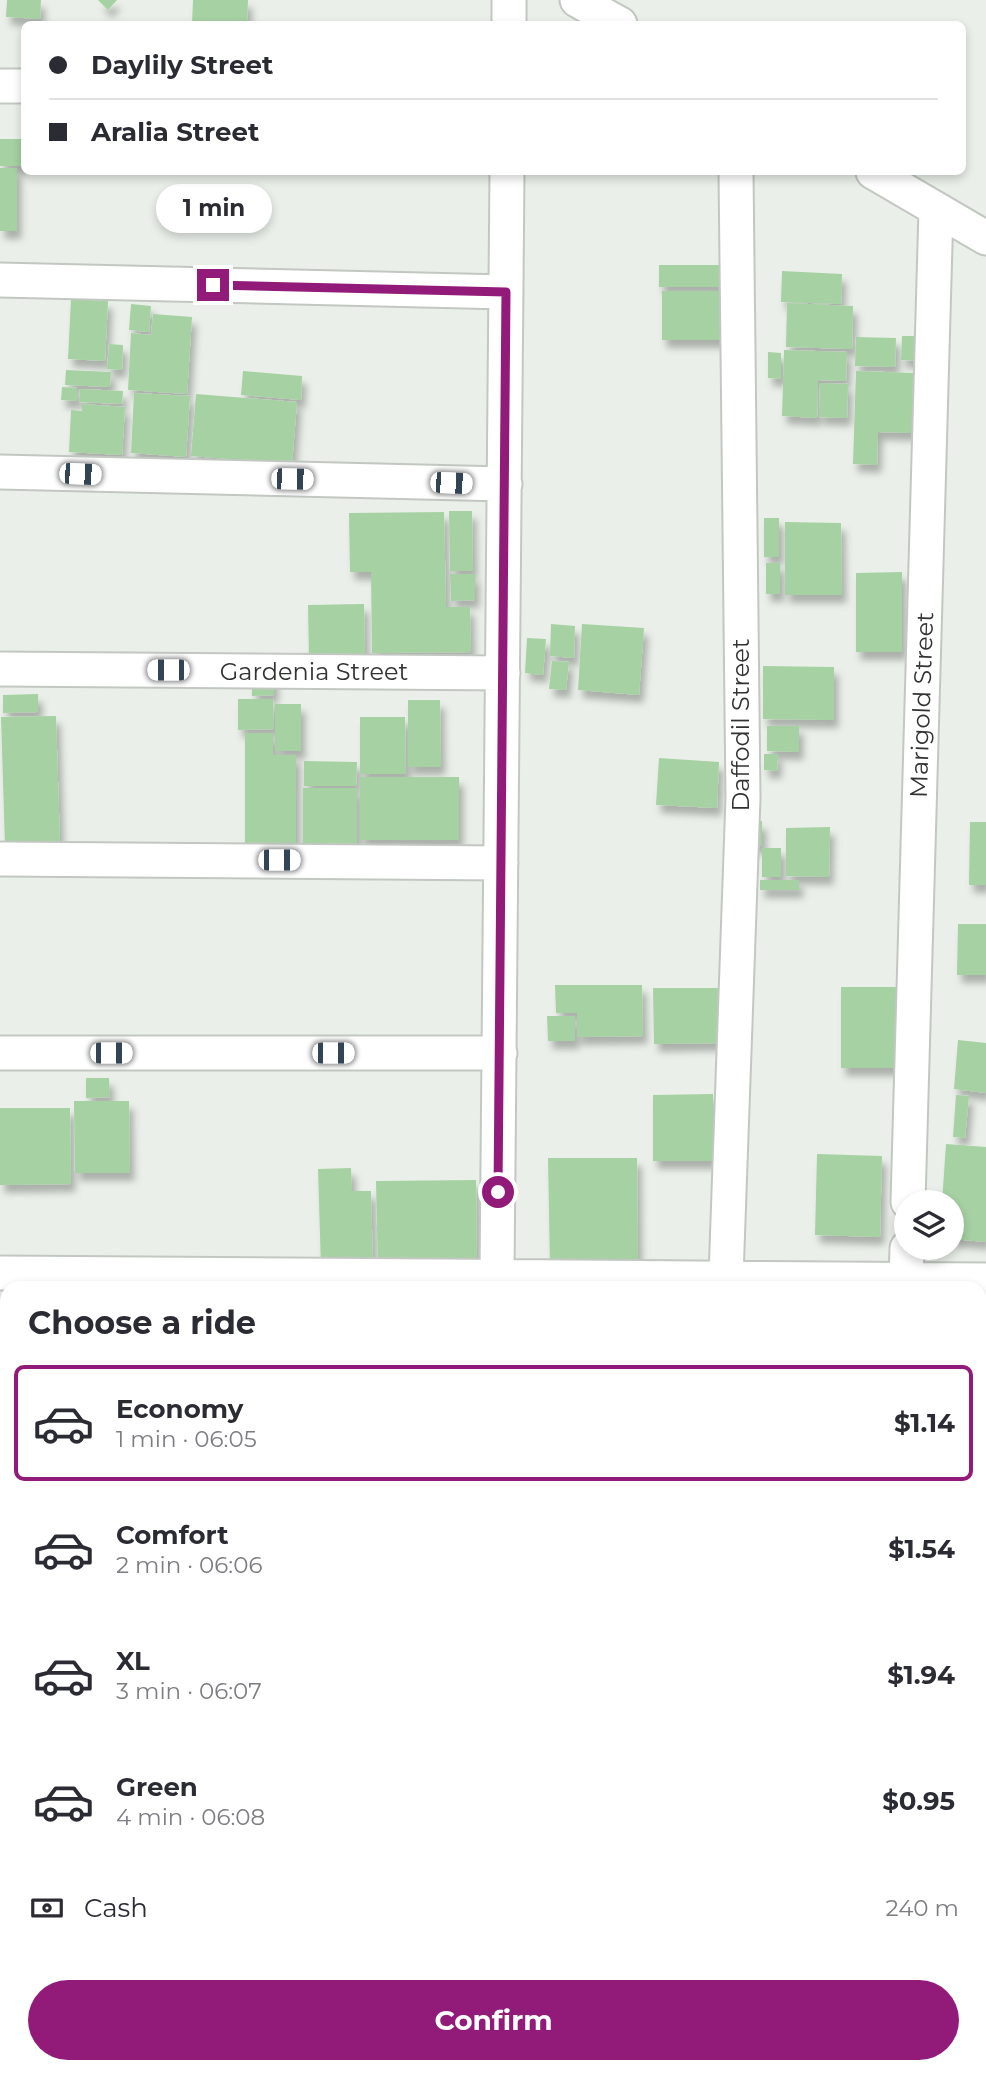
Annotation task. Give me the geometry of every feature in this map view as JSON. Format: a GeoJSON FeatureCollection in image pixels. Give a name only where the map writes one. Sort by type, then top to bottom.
{"type":"FeatureCollection","features":[{"type":"Feature","properties":{"kind":"street"},"geometry":{"type":"LineString","coordinates":[[509,0],[509,21]]}},
{"type":"Feature","properties":{"kind":"street"},"geometry":{"type":"LineString","coordinates":[[577,0],[615,21]]}},
{"type":"Feature","properties":{"kind":"street"},"geometry":{"type":"LineString","coordinates":[[0,86],[21,86]]}},
{"type":"Feature","properties":{"kind":"street"},"geometry":{"type":"LineString","coordinates":[[497,1275],[507,175]]}},
{"type":"Feature","properties":{"kind":"street","name":"Daffodil Street"},"geometry":{"type":"LineString","coordinates":[[726,1278],[743,798],[736,175]]}},
{"type":"Feature","properties":{"kind":"street"},"geometry":{"type":"LineString","coordinates":[[878,175],[986,239]]}},
{"type":"Feature","properties":{"kind":"street","name":"Marigold Street"},"geometry":{"type":"LineString","coordinates":[[908,1190],[936,209]]}},
{"type":"Feature","properties":{"kind":"street"},"geometry":{"type":"LineString","coordinates":[[0,280],[506,292]]}},
{"type":"Feature","properties":{"kind":"street"},"geometry":{"type":"LineString","coordinates":[[0,472],[505,484]]}},
{"type":"Feature","properties":{"kind":"street","name":"Gardenia Street"},"geometry":{"type":"LineString","coordinates":[[0,669],[503,673]]}},
{"type":"Feature","properties":{"kind":"street"},"geometry":{"type":"LineString","coordinates":[[0,859],[501,863]]}},
{"type":"Feature","properties":{"kind":"street"},"geometry":{"type":"LineString","coordinates":[[0,1053],[499,1053]]}},
{"type":"Feature","properties":{"kind":"street"},"geometry":{"type":"LineString","coordinates":[[906,1280],[907,1260]]}},
{"type":"Feature","properties":{"kind":"street"},"geometry":{"type":"LineString","coordinates":[[0,1273],[986,1280]]}},
{"type":"Feature","properties":{"kind":"building"},"geometry":{"type":"Polygon","coordinates":[[[7,0],[41,0],[40,19],[6,17],[7,0]]]}},
{"type":"Feature","properties":{"kind":"building"},"geometry":{"type":"Polygon","coordinates":[[[98,0],[117,0],[108,10],[98,0]]]}},
{"type":"Feature","properties":{"kind":"building"},"geometry":{"type":"Polygon","coordinates":[[[193,0],[248,0],[247,21],[192,21],[193,0]]]}},
{"type":"Feature","properties":{"kind":"building"},"geometry":{"type":"Polygon","coordinates":[[[0,139],[21,139],[21,166],[0,166],[0,139]]]}},
{"type":"Feature","properties":{"kind":"building"},"geometry":{"type":"Polygon","coordinates":[[[0,168],[17,168],[17,231],[0,231],[0,168]]]}},
{"type":"Feature","properties":{"kind":"building"},"geometry":{"type":"Polygon","coordinates":[[[659,265],[720,265],[720,287],[659,287],[659,265]]]}},
{"type":"Feature","properties":{"kind":"building"},"geometry":{"type":"Polygon","coordinates":[[[782,271],[842,274],[841,304],[781,302],[782,271]]]}},
{"type":"Feature","properties":{"kind":"building"},"geometry":{"type":"Polygon","coordinates":[[[662,291],[726,291],[726,340],[662,340],[662,291]]]}},
{"type":"Feature","properties":{"kind":"building"},"geometry":{"type":"Polygon","coordinates":[[[71,299],[108,301],[105,361],[68,359],[71,299]]]}},
{"type":"Feature","properties":{"kind":"building"},"geometry":{"type":"Polygon","coordinates":[[[787,303],[853,306],[852,349],[786,347],[787,303]]]}},
{"type":"Feature","properties":{"kind":"building"},"geometry":{"type":"Polygon","coordinates":[[[131,304],[151,306],[149,332],[129,330],[131,304]]]}},
{"type":"Feature","properties":{"kind":"building"},"geometry":{"type":"Polygon","coordinates":[[[153,314],[192,317],[187,394],[128,390],[131,333],[151,335],[153,314]]]}},
{"type":"Feature","properties":{"kind":"building"},"geometry":{"type":"Polygon","coordinates":[[[902,336],[923,336],[923,361],[901,360],[902,336]]]}},
{"type":"Feature","properties":{"kind":"building"},"geometry":{"type":"Polygon","coordinates":[[[856,337],[896,338],[895,367],[855,366],[856,337]]]}},
{"type":"Feature","properties":{"kind":"building"},"geometry":{"type":"Polygon","coordinates":[[[109,344],[123,345],[122,370],[107,369],[109,344]]]}},
{"type":"Feature","properties":{"kind":"building"},"geometry":{"type":"Polygon","coordinates":[[[784,350],[847,352],[846,381],[818,380],[817,418],[782,416],[784,350]]]}},
{"type":"Feature","properties":{"kind":"building"},"geometry":{"type":"Polygon","coordinates":[[[768,352],[781,353],[781,379],[768,378],[768,352]]]}},
{"type":"Feature","properties":{"kind":"building"},"geometry":{"type":"Polygon","coordinates":[[[66,370],[111,372],[110,387],[65,385],[66,370]]]}},
{"type":"Feature","properties":{"kind":"building"},"geometry":{"type":"Polygon","coordinates":[[[243,371],[302,376],[301,400],[241,395],[243,371]]]}},
{"type":"Feature","properties":{"kind":"building"},"geometry":{"type":"Polygon","coordinates":[[[856,371],[914,373],[913,433],[878,432],[877,465],[853,464],[856,371]]]}},
{"type":"Feature","properties":{"kind":"building"},"geometry":{"type":"Polygon","coordinates":[[[820,383],[848,384],[847,418],[819,417],[820,383]]]}},
{"type":"Feature","properties":{"kind":"building"},"geometry":{"type":"Polygon","coordinates":[[[62,387],[77,388],[77,401],[61,400],[62,387]]]}},
{"type":"Feature","properties":{"kind":"building"},"geometry":{"type":"Polygon","coordinates":[[[80,389],[123,391],[122,404],[79,402],[80,389]]]}},
{"type":"Feature","properties":{"kind":"building"},"geometry":{"type":"Polygon","coordinates":[[[134,393],[190,396],[186,457],[131,453],[134,393]]]}},
{"type":"Feature","properties":{"kind":"building"},"geometry":{"type":"Polygon","coordinates":[[[196,394],[297,402],[292,464],[191,456],[196,394]]]}},
{"type":"Feature","properties":{"kind":"building"},"geometry":{"type":"Polygon","coordinates":[[[82,404],[125,407],[122,455],[69,452],[71,410],[82,411],[82,404]]]}},
{"type":"Feature","properties":{"kind":"building"},"geometry":{"type":"Polygon","coordinates":[[[449,511],[472,511],[473,571],[450,571],[449,511]]]}},
{"type":"Feature","properties":{"kind":"building"},"geometry":{"type":"Polygon","coordinates":[[[444,512],[446,607],[470,607],[471,652],[372,653],[371,572],[350,572],[349,513],[444,512]]]}},
{"type":"Feature","properties":{"kind":"building"},"geometry":{"type":"Polygon","coordinates":[[[764,518],[779,518],[779,557],[764,557],[764,518]]]}},
{"type":"Feature","properties":{"kind":"building"},"geometry":{"type":"Polygon","coordinates":[[[785,522],[841,523],[842,595],[785,595],[785,522]]]}},
{"type":"Feature","properties":{"kind":"building"},"geometry":{"type":"Polygon","coordinates":[[[766,563],[780,563],[780,594],[766,594],[766,563]]]}},
{"type":"Feature","properties":{"kind":"building"},"geometry":{"type":"Polygon","coordinates":[[[902,572],[902,652],[856,652],[856,573],[902,572]]]}},
{"type":"Feature","properties":{"kind":"building"},"geometry":{"type":"Polygon","coordinates":[[[450,574],[475,574],[475,600],[451,601],[450,574]]]}},
{"type":"Feature","properties":{"kind":"building"},"geometry":{"type":"Polygon","coordinates":[[[364,604],[365,659],[309,660],[308,605],[364,604]]]}},
{"type":"Feature","properties":{"kind":"building"},"geometry":{"type":"Polygon","coordinates":[[[551,624],[575,626],[574,658],[550,656],[551,624]]]}},
{"type":"Feature","properties":{"kind":"building"},"geometry":{"type":"Polygon","coordinates":[[[582,624],[644,628],[639,695],[578,690],[582,624]]]}},
{"type":"Feature","properties":{"kind":"building"},"geometry":{"type":"Polygon","coordinates":[[[527,638],[546,639],[543,675],[525,673],[527,638]]]}},
{"type":"Feature","properties":{"kind":"building"},"geometry":{"type":"Polygon","coordinates":[[[552,661],[569,662],[566,690],[549,689],[552,661]]]}},
{"type":"Feature","properties":{"kind":"building"},"geometry":{"type":"Polygon","coordinates":[[[763,666],[834,667],[834,720],[763,719],[763,666]]]}},
{"type":"Feature","properties":{"kind":"building"},"geometry":{"type":"Polygon","coordinates":[[[252,673],[274,673],[274,695],[252,696],[252,673]]]}},
{"type":"Feature","properties":{"kind":"building"},"geometry":{"type":"Polygon","coordinates":[[[38,694],[38,712],[3,713],[3,695],[38,694]]]}},
{"type":"Feature","properties":{"kind":"building"},"geometry":{"type":"Polygon","coordinates":[[[238,699],[273,699],[274,729],[238,730],[238,699]]]}},
{"type":"Feature","properties":{"kind":"building"},"geometry":{"type":"Polygon","coordinates":[[[408,700],[440,700],[441,767],[408,767],[408,700]]]}},
{"type":"Feature","properties":{"kind":"building"},"geometry":{"type":"Polygon","coordinates":[[[275,704],[301,704],[301,751],[275,751],[275,704]]]}},
{"type":"Feature","properties":{"kind":"building"},"geometry":{"type":"Polygon","coordinates":[[[56,716],[60,845],[5,846],[1,717],[56,716]]]}},
{"type":"Feature","properties":{"kind":"building"},"geometry":{"type":"Polygon","coordinates":[[[360,717],[405,717],[406,774],[360,774],[360,717]]]}},
{"type":"Feature","properties":{"kind":"building"},"geometry":{"type":"Polygon","coordinates":[[[767,726],[799,726],[799,752],[767,751],[767,726]]]}},
{"type":"Feature","properties":{"kind":"building"},"geometry":{"type":"Polygon","coordinates":[[[245,733],[273,733],[273,755],[296,755],[296,844],[245,844],[245,733]]]}},
{"type":"Feature","properties":{"kind":"building"},"geometry":{"type":"Polygon","coordinates":[[[764,754],[778,754],[777,771],[764,770],[764,754]]]}},
{"type":"Feature","properties":{"kind":"building"},"geometry":{"type":"Polygon","coordinates":[[[659,758],[719,762],[717,808],[656,805],[659,758]]]}},
{"type":"Feature","properties":{"kind":"building"},"geometry":{"type":"Polygon","coordinates":[[[304,761],[357,762],[356,786],[304,786],[304,761]]]}},
{"type":"Feature","properties":{"kind":"building"},"geometry":{"type":"Polygon","coordinates":[[[360,777],[459,777],[459,840],[360,840],[360,777]]]}},
{"type":"Feature","properties":{"kind":"building"},"geometry":{"type":"Polygon","coordinates":[[[303,788],[357,788],[357,844],[303,843],[303,788]]]}},
{"type":"Feature","properties":{"kind":"building"},"geometry":{"type":"Polygon","coordinates":[[[762,821],[762,846],[748,846],[748,822],[762,821]]]}},
{"type":"Feature","properties":{"kind":"building"},"geometry":{"type":"Polygon","coordinates":[[[970,822],[986,822],[986,885],[969,885],[970,822]]]}},
{"type":"Feature","properties":{"kind":"building"},"geometry":{"type":"Polygon","coordinates":[[[830,827],[829,877],[786,876],[786,828],[830,827]]]}},
{"type":"Feature","properties":{"kind":"building"},"geometry":{"type":"Polygon","coordinates":[[[762,848],[781,848],[781,877],[762,877],[762,848]]]}},
{"type":"Feature","properties":{"kind":"building"},"geometry":{"type":"Polygon","coordinates":[[[760,880],[799,880],[799,890],[760,890],[760,880]]]}},
{"type":"Feature","properties":{"kind":"building"},"geometry":{"type":"Polygon","coordinates":[[[958,924],[986,924],[986,975],[957,975],[958,924]]]}},
{"type":"Feature","properties":{"kind":"building"},"geometry":{"type":"Polygon","coordinates":[[[555,985],[642,985],[643,1036],[577,1037],[577,1013],[556,1013],[555,985]]]}},
{"type":"Feature","properties":{"kind":"building"},"geometry":{"type":"Polygon","coordinates":[[[841,987],[903,987],[903,1068],[841,1068],[841,987]]]}},
{"type":"Feature","properties":{"kind":"building"},"geometry":{"type":"Polygon","coordinates":[[[653,988],[718,988],[718,1043],[654,1044],[653,988]]]}},
{"type":"Feature","properties":{"kind":"building"},"geometry":{"type":"Polygon","coordinates":[[[547,1016],[575,1016],[575,1041],[548,1041],[547,1016]]]}},
{"type":"Feature","properties":{"kind":"building"},"geometry":{"type":"Polygon","coordinates":[[[958,1040],[986,1043],[986,1093],[954,1089],[958,1040]]]}},
{"type":"Feature","properties":{"kind":"building"},"geometry":{"type":"Polygon","coordinates":[[[86,1078],[109,1078],[110,1097],[86,1098],[86,1078]]]}},
{"type":"Feature","properties":{"kind":"building"},"geometry":{"type":"Polygon","coordinates":[[[713,1094],[713,1161],[653,1161],[653,1095],[713,1094]]]}},
{"type":"Feature","properties":{"kind":"building"},"geometry":{"type":"Polygon","coordinates":[[[956,1095],[969,1096],[965,1138],[953,1137],[956,1095]]]}},
{"type":"Feature","properties":{"kind":"building"},"geometry":{"type":"Polygon","coordinates":[[[74,1101],[129,1101],[130,1173],[75,1173],[74,1101]]]}},
{"type":"Feature","properties":{"kind":"building"},"geometry":{"type":"Polygon","coordinates":[[[0,1108],[70,1108],[71,1184],[0,1185],[0,1108]]]}},
{"type":"Feature","properties":{"kind":"building"},"geometry":{"type":"Polygon","coordinates":[[[946,1144],[986,1147],[986,1242],[964,1240],[964,1190],[943,1190],[946,1144]]]}},
{"type":"Feature","properties":{"kind":"building"},"geometry":{"type":"Polygon","coordinates":[[[817,1154],[882,1156],[880,1237],[815,1235],[817,1154]]]}},
{"type":"Feature","properties":{"kind":"building"},"geometry":{"type":"Polygon","coordinates":[[[548,1158],[637,1158],[638,1266],[550,1267],[548,1158]]]}},
{"type":"Feature","properties":{"kind":"building"},"geometry":{"type":"Polygon","coordinates":[[[351,1168],[352,1191],[371,1191],[373,1267],[321,1268],[318,1169],[351,1168]]]}},
{"type":"Feature","properties":{"kind":"building"},"geometry":{"type":"Polygon","coordinates":[[[476,1180],[477,1270],[378,1271],[376,1181],[476,1180]]]}},
{"type":"Feature","properties":{"kind":"route"},"geometry":{"type":"LineString","coordinates":[[213,285],[506,292],[498,1192]]}}]}
